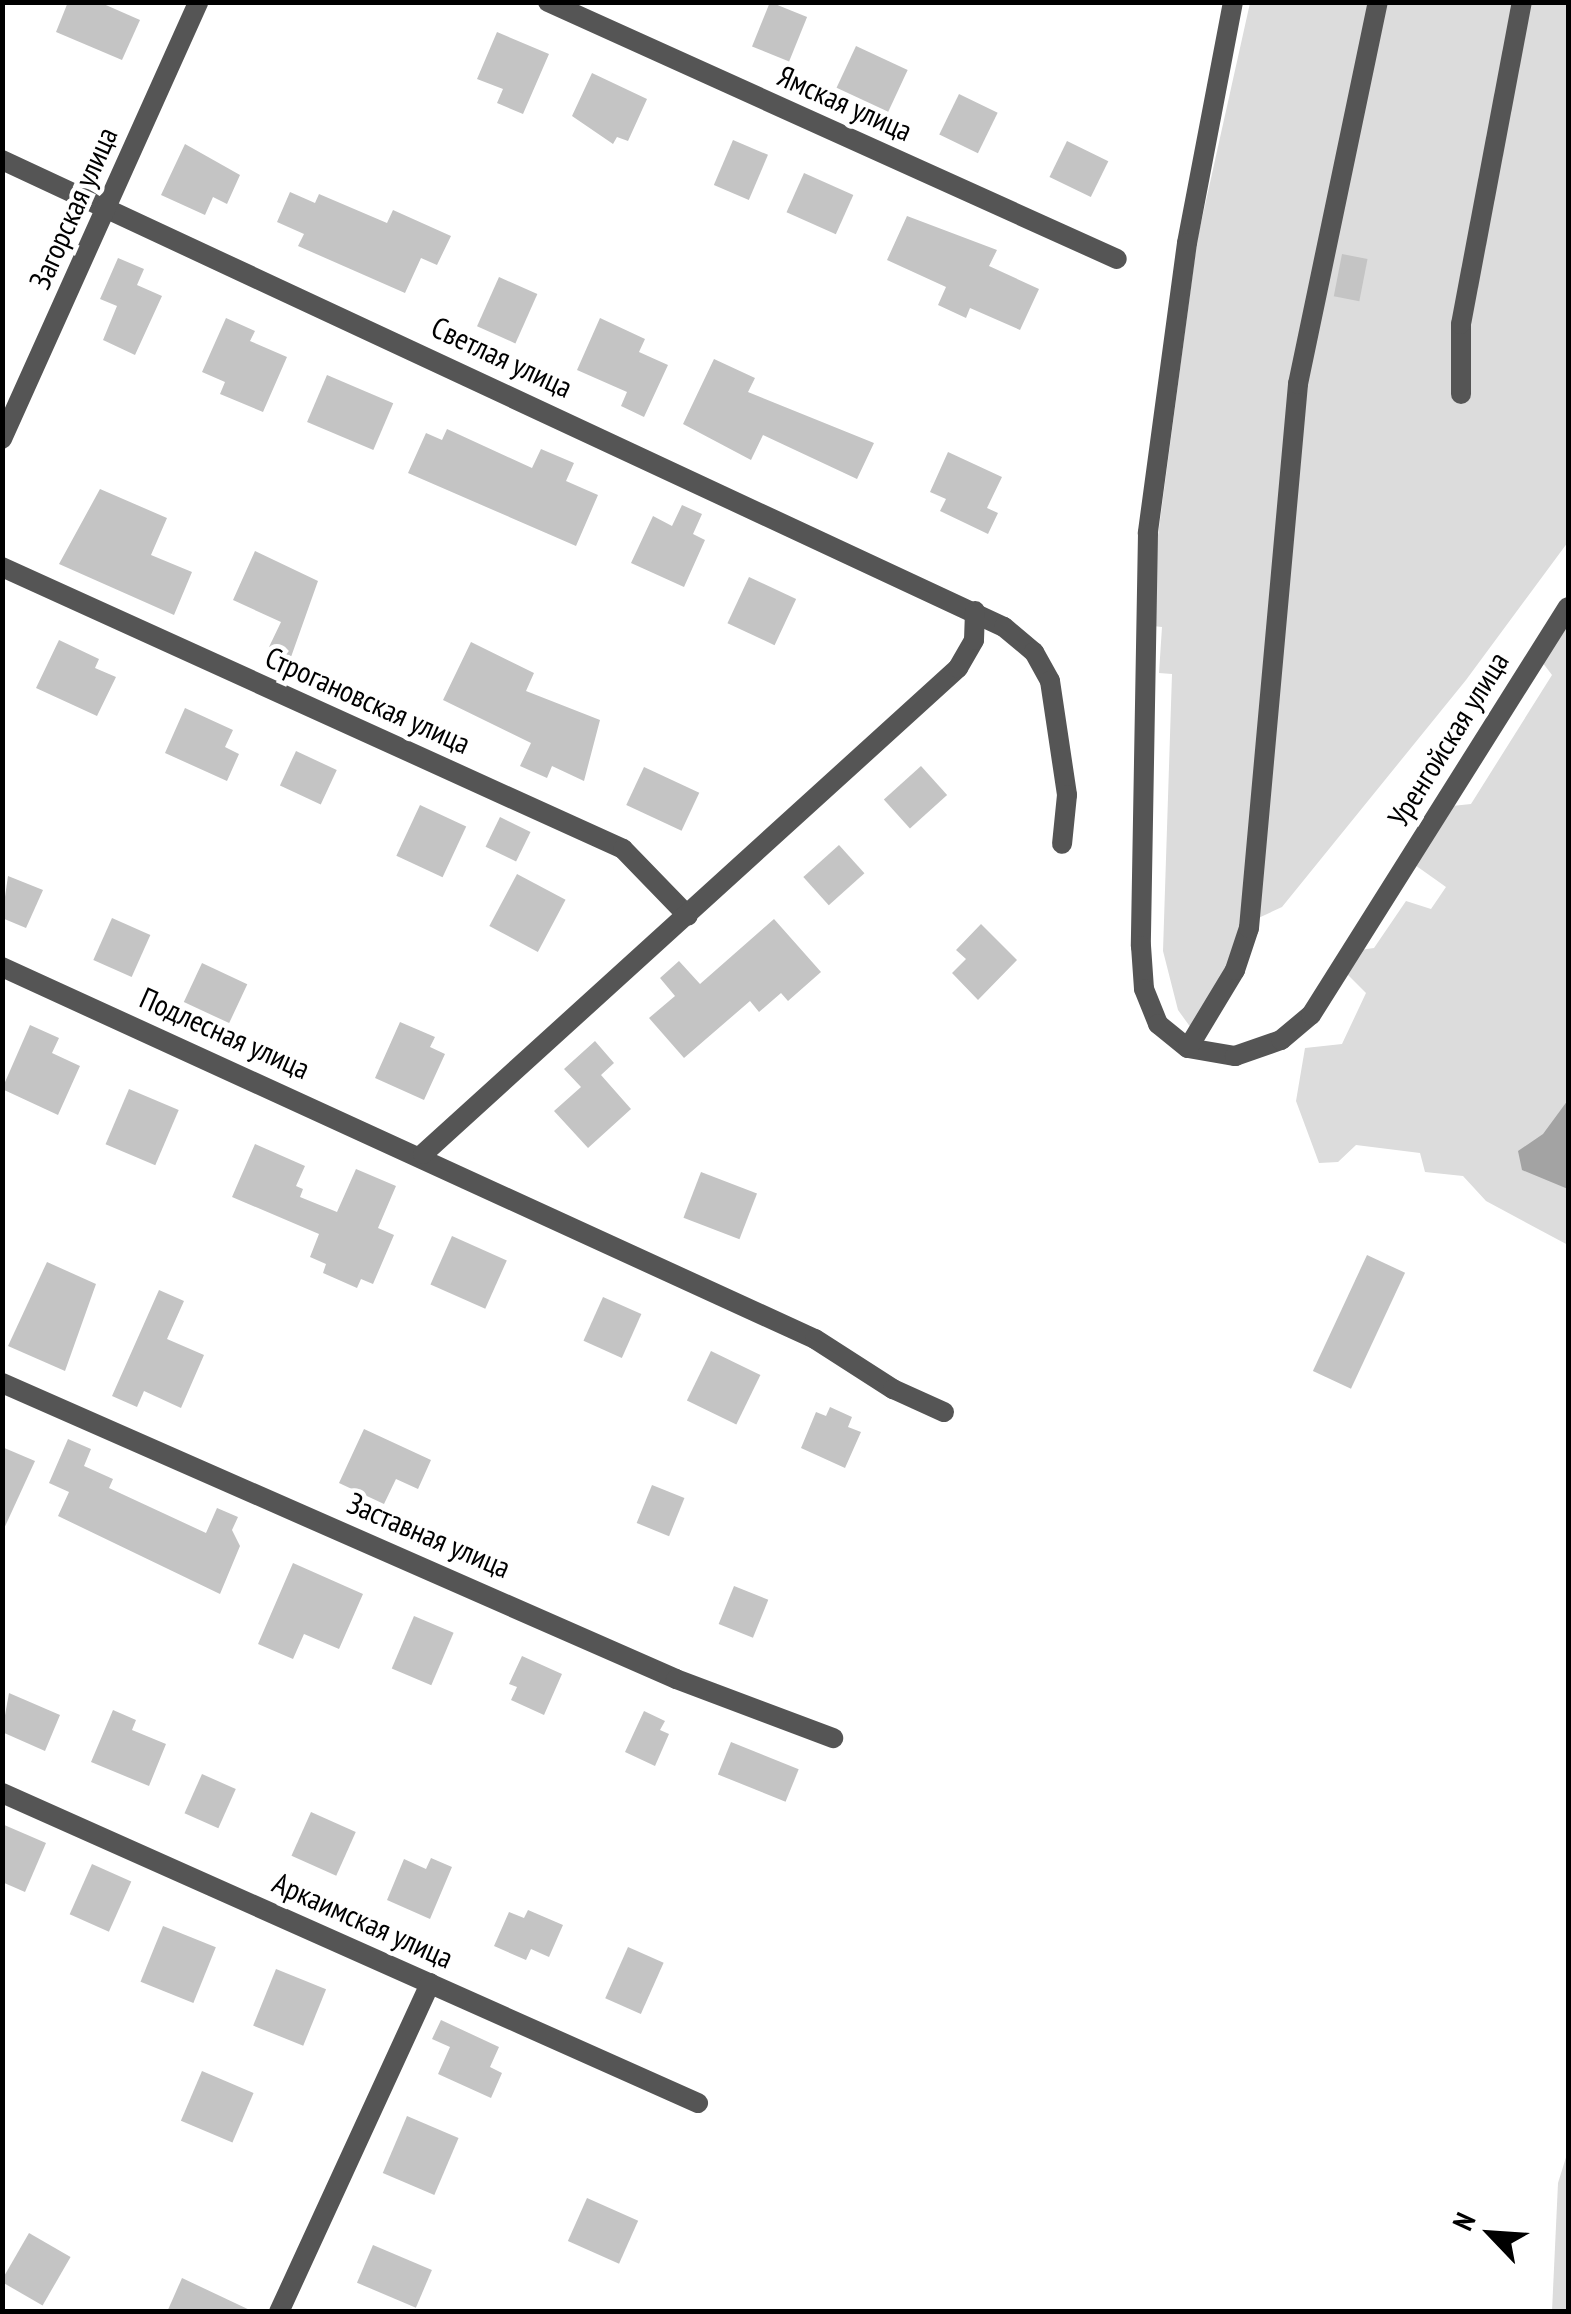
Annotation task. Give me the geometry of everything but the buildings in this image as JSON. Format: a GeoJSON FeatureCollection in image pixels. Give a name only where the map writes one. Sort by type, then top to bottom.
{"type":"FeatureCollection","features":[{"type":"Feature","properties":{"kind":"street","name":"Загорская улица"},"geometry":{"type":"LineString","coordinates":[[2,439],[198,2]]}},
{"type":"Feature","properties":{"kind":"street","name":"Ямская улица"},"geometry":{"type":"LineString","coordinates":[[548,2],[1118,259]]}},
{"type":"Feature","properties":{"kind":"street"},"geometry":{"type":"LineString","coordinates":[[1233,2],[1187,244],[1148,533],[1144,989],[1158,1024],[1188,1048],[1235,970],[1250,928],[1298,384],[1378,2]]}},
{"type":"Feature","properties":{"kind":"street"},"geometry":{"type":"LineString","coordinates":[[1461,394],[1461,324],[1522,2]]}},
{"type":"Feature","properties":{"kind":"street","name":"Светлая улица"},"geometry":{"type":"LineString","coordinates":[[2,160],[976,612],[1034,652],[1050,681],[1067,795],[1062,844]]}},
{"type":"Feature","properties":{"kind":"street","name":"Строгановская улица"},"geometry":{"type":"LineString","coordinates":[[2,567],[623,850],[688,916]]}},
{"type":"Feature","properties":{"kind":"street","name":"Уренгойская улица"},"geometry":{"type":"LineString","coordinates":[[1188,1048],[1235,1056],[1281,1040],[1311,1015],[1568,607]]}},
{"type":"Feature","properties":{"kind":"street"},"geometry":{"type":"LineString","coordinates":[[422,1154],[958,668],[974,640],[976,612]]}},
{"type":"Feature","properties":{"kind":"street","name":"Подлесная улица"},"geometry":{"type":"LineString","coordinates":[[2,967],[422,1154],[815,1339],[892,1389],[944,1412]]}},
{"type":"Feature","properties":{"kind":"street","name":"Заставная улица"},"geometry":{"type":"LineString","coordinates":[[2,1383],[748,1710],[833,1738]]}},
{"type":"Feature","properties":{"kind":"street","name":"Аркаимская улица"},"geometry":{"type":"LineString","coordinates":[[2,1793],[698,2103]]}},
{"type":"Feature","properties":{"kind":"street"},"geometry":{"type":"LineString","coordinates":[[280,2312],[430,1983]]}},
{"type":"Feature","properties":{"kind":"shaded area"},"geometry":{"type":"Polygon","coordinates":[[[1250,3],[1568,3],[1568,542],[1466,680],[1282,907],[1241,926],[1227,967],[1191,1028],[1178,1010],[1163,951],[1172,674],[1159,673],[1162,627],[1153,626],[1157,543],[1197,241],[1250,3]]]}},
{"type":"Feature","properties":{"kind":"shaded area"},"geometry":{"type":"Polygon","coordinates":[[[1568,613],[1568,1245],[1486,1201],[1463,1176],[1425,1172],[1420,1153],[1356,1145],[1338,1162],[1319,1163],[1296,1101],[1305,1048],[1342,1044],[1366,993],[1345,972],[1360,950],[1374,948],[1406,901],[1431,909],[1446,887],[1415,865],[1452,806],[1471,804],[1552,675],[1539,658],[1568,613]]]}},
{"type":"Feature","properties":{"kind":"shaded area"},"geometry":{"type":"Polygon","coordinates":[[[1568,1100],[1568,1189],[1522,1170],[1518,1151],[1543,1134],[1568,1100]]]}},
{"type":"Feature","properties":{"kind":"shaded area"},"geometry":{"type":"Polygon","coordinates":[[[1568,2151],[1568,2311],[1552,2311],[1558,2183],[1568,2151]]]}}]}
